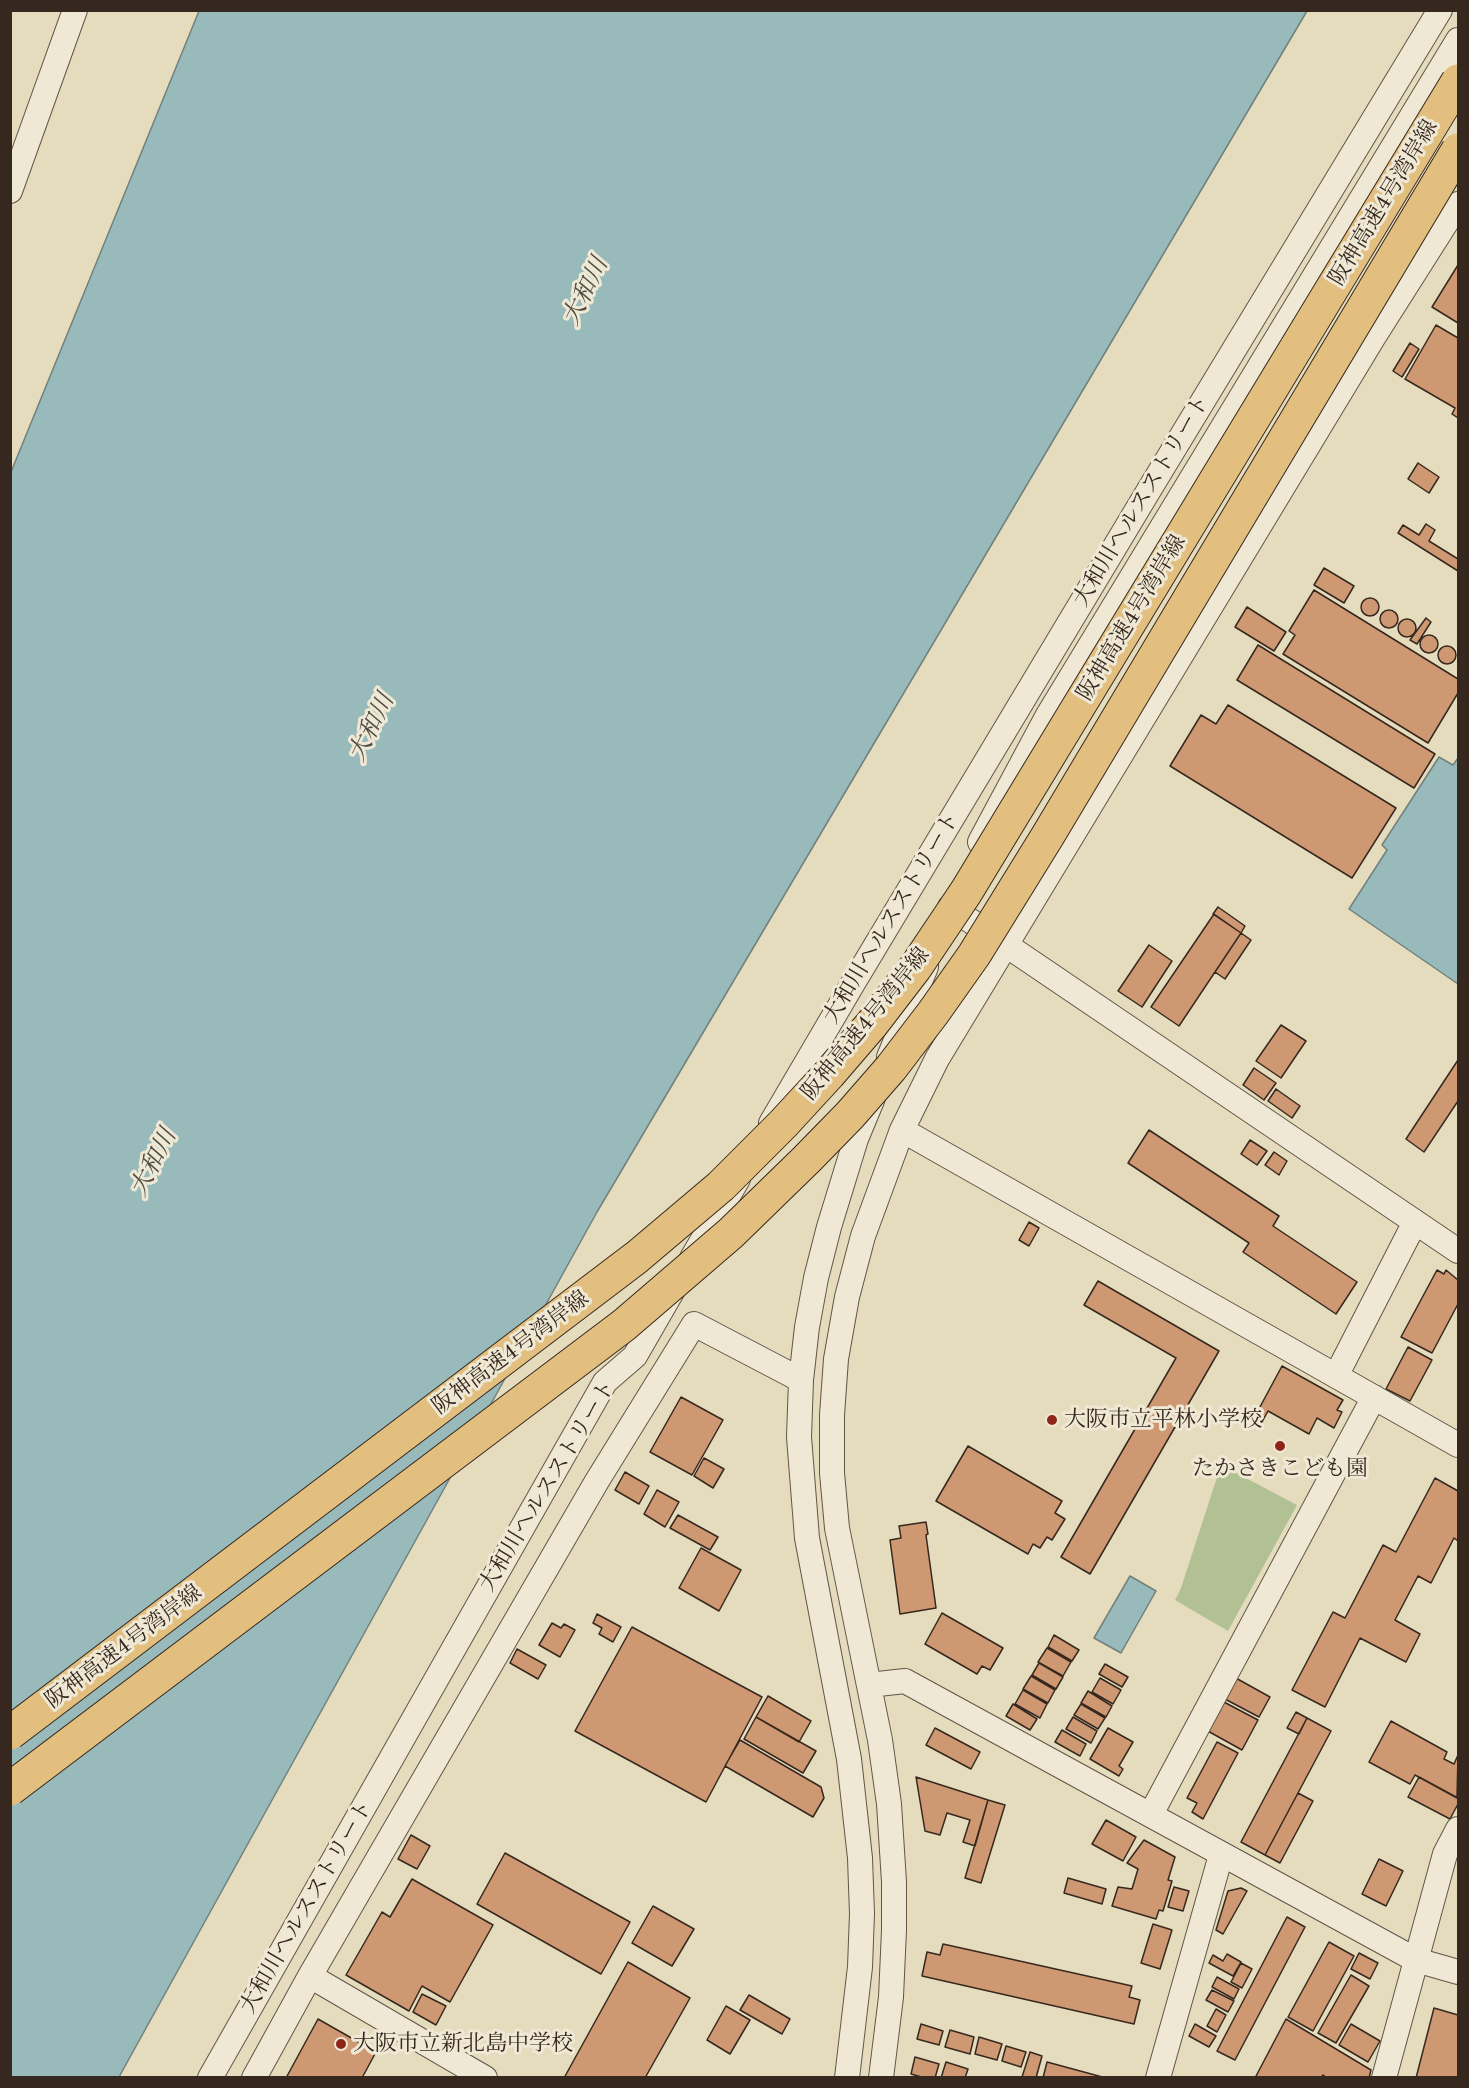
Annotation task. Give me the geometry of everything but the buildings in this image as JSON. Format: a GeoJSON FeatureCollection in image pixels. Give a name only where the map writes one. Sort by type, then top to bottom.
{"type":"FeatureCollection","features":[{"type":"Feature","properties":{"kind":"highway","name":"阪神高速4号湾岸線"},"geometry":{"type":"LineString","coordinates":[[10,1733],[637,1257],[721,1186],[829,1074],[872,1024],[915,968],[966,892],[1458,81]]}},
{"type":"Feature","properties":{"kind":"highway","name":"阪神高速4号湾岸線"},"geometry":{"type":"LineString","coordinates":[[10,1789],[624,1325],[739,1225],[806,1160],[877,1083],[933,1013],[986,935],[1458,150]]}},
{"type":"Feature","properties":{"kind":"street"},"geometry":{"type":"LineString","coordinates":[[10,191],[75,10]]}},
{"type":"Feature","properties":{"kind":"street","name":"大和川ヘルスストリート"},"geometry":{"type":"LineString","coordinates":[[210,2078],[605,1382],[635,1356],[852,985],[1440,10]]}},
{"type":"Feature","properties":{"kind":"street"},"geometry":{"type":"LineString","coordinates":[[847,2078],[860,1967],[862,1914],[860,1858],[849,1759],[807,1538],[799,1437],[801,1380],[807,1327],[828,1227],[856,1139],[950,907],[980,841],[1048,715],[1458,40]]}},
{"type":"Feature","properties":{"kind":"street"},"geometry":{"type":"LineString","coordinates":[[1403,132],[1458,164]]}},
{"type":"Feature","properties":{"kind":"street"},"geometry":{"type":"LineString","coordinates":[[880,2078],[891,1997],[894,1882],[890,1804],[869,1685],[846,1582],[837,1528],[832,1473],[832,1415],[836,1359],[847,1297],[862,1236],[902,1130],[937,1059],[1372,338],[1458,204]]}},
{"type":"Feature","properties":{"kind":"street"},"geometry":{"type":"LineString","coordinates":[[950,907],[1458,1251]]}},
{"type":"Feature","properties":{"kind":"street"},"geometry":{"type":"LineString","coordinates":[[902,1130],[1458,1445]]}},
{"type":"Feature","properties":{"kind":"street"},"geometry":{"type":"LineString","coordinates":[[1336,1376],[1415,1222]]}},
{"type":"Feature","properties":{"kind":"street"},"geometry":{"type":"LineString","coordinates":[[254,2078],[310,1976],[597,1481],[694,1324],[801,1380]]}},
{"type":"Feature","properties":{"kind":"street"},"geometry":{"type":"LineString","coordinates":[[1151,1814],[1374,1397]]}},
{"type":"Feature","properties":{"kind":"street"},"geometry":{"type":"LineString","coordinates":[[869,1685],[905,1682],[1416,1960],[1458,1972]]}},
{"type":"Feature","properties":{"kind":"street"},"geometry":{"type":"LineString","coordinates":[[1384,2078],[1445,1854],[1458,1829]]}},
{"type":"Feature","properties":{"kind":"street"},"geometry":{"type":"LineString","coordinates":[[1158,2078],[1221,1855]]}},
{"type":"Feature","properties":{"kind":"street"},"geometry":{"type":"LineString","coordinates":[[310,1976],[485,2078]]}},
{"type":"Feature","properties":{"kind":"green space"},"geometry":{"type":"Polygon","coordinates":[[[1221,1465],[1297,1505],[1228,1631],[1175,1600],[1181,1588],[1221,1465]]]}},
{"type":"Feature","properties":{"kind":"water","name":"大和川"},"geometry":{"type":"Polygon","coordinates":[[[199,11],[1307,11],[597,1212],[119,2077],[11,2078],[11,472],[199,11]]]}},
{"type":"Feature","properties":{"kind":"water"},"geometry":{"type":"Polygon","coordinates":[[[1439,757],[1453,765],[1458,758],[1458,984],[1349,909],[1387,850],[1382,845],[1439,757]]]}},
{"type":"Feature","properties":{"kind":"water"},"geometry":{"type":"Polygon","coordinates":[[[1130,1576],[1156,1591],[1121,1653],[1094,1638],[1130,1576]]]}},
{"type":"Feature","properties":{"kind":"place","name":"大阪市立平林小学校"},"geometry":{"type":"Point","coordinates":[1052,1420]}},
{"type":"Feature","properties":{"kind":"place","name":"たかさきこども園"},"geometry":{"type":"Point","coordinates":[1280,1446]}},
{"type":"Feature","properties":{"kind":"place","name":"大阪市立新北島中学校"},"geometry":{"type":"Point","coordinates":[341,2044]}}]}
